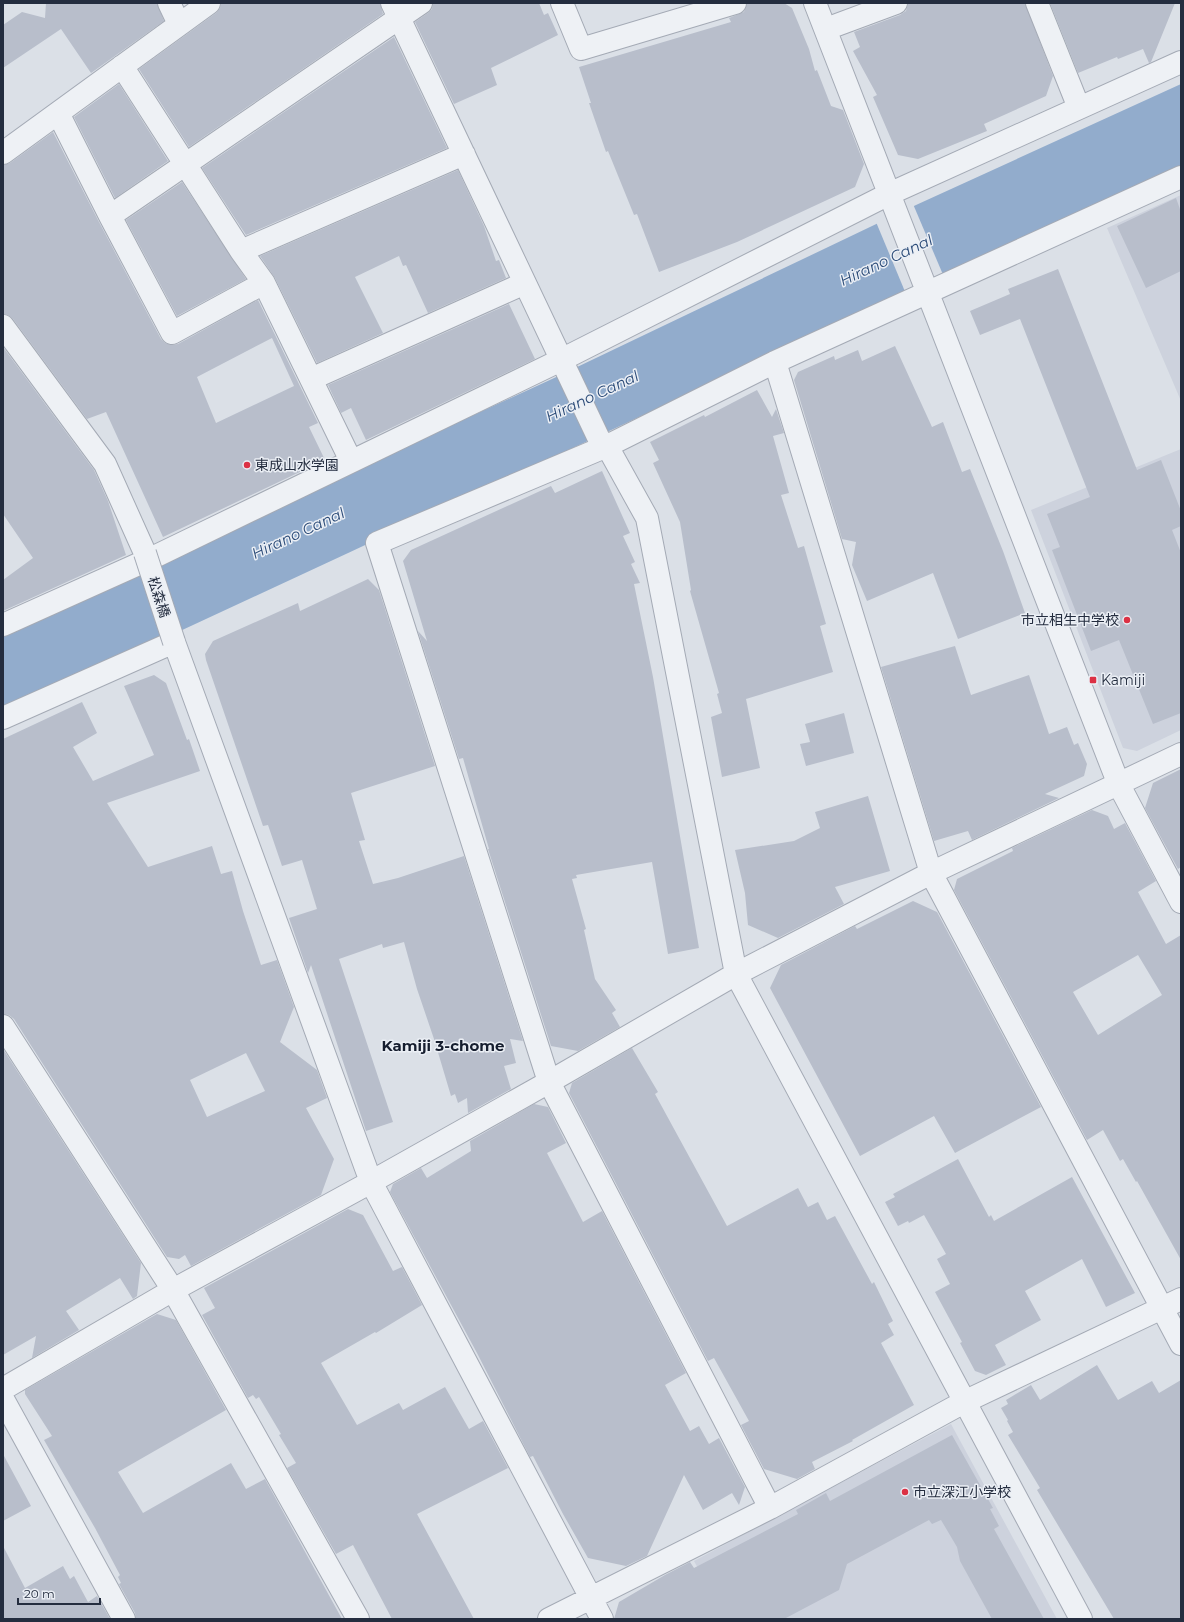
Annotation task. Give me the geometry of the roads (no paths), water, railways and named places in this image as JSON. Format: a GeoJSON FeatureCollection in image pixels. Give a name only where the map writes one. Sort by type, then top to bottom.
{"type":"FeatureCollection","features":[{"type":"Feature","properties":{"kind":"street"},"geometry":{"type":"LineString","coordinates":[[169,3],[179,24]]}},
{"type":"Feature","properties":{"kind":"street"},"geometry":{"type":"LineString","coordinates":[[3,153],[209,3]]}},
{"type":"Feature","properties":{"kind":"street"},"geometry":{"type":"LineString","coordinates":[[110,216],[185,165],[396,11],[421,3]]}},
{"type":"Feature","properties":{"kind":"street"},"geometry":{"type":"LineString","coordinates":[[562,3],[581,49],[735,3]]}},
{"type":"Feature","properties":{"kind":"street"},"geometry":{"type":"LineString","coordinates":[[815,3],[1119,785],[1181,902]]}},
{"type":"Feature","properties":{"kind":"street"},"geometry":{"type":"LineString","coordinates":[[826,29],[896,3]]}},
{"type":"Feature","properties":{"kind":"street"},"geometry":{"type":"LineString","coordinates":[[1037,3],[1079,108]]}},
{"type":"Feature","properties":{"kind":"street"},"geometry":{"type":"LineString","coordinates":[[396,11],[563,363],[603,443],[647,518],[736,974],[1081,1619]]}},
{"type":"Feature","properties":{"kind":"street"},"geometry":{"type":"LineString","coordinates":[[3,625],[152,558],[351,461],[563,363],[1079,108],[1181,62]]}},
{"type":"Feature","properties":{"kind":"street"},"geometry":{"type":"LineString","coordinates":[[122,66],[240,251],[264,283],[351,461]]}},
{"type":"Feature","properties":{"kind":"street"},"geometry":{"type":"LineString","coordinates":[[58,113],[110,216],[172,333],[264,283]]}},
{"type":"Feature","properties":{"kind":"street"},"geometry":{"type":"LineString","coordinates":[[240,251],[464,154]]}},
{"type":"Feature","properties":{"kind":"street"},"geometry":{"type":"LineString","coordinates":[[770,1508],[549,1082],[377,543],[603,443],[926,289],[1181,177]]}},
{"type":"Feature","properties":{"kind":"street"},"geometry":{"type":"LineString","coordinates":[[311,379],[525,283]]}},
{"type":"Feature","properties":{"kind":"street","name":"松森橋"},"geometry":{"type":"LineString","coordinates":[[3,326],[105,464],[145,553],[174,642],[370,1182],[602,1619]]}},
{"type":"Feature","properties":{"kind":"street"},"geometry":{"type":"LineString","coordinates":[[775,362],[930,873],[1181,1344]]}},
{"type":"Feature","properties":{"kind":"street"},"geometry":{"type":"LineString","coordinates":[[3,718],[174,642]]}},
{"type":"Feature","properties":{"kind":"street"},"geometry":{"type":"LineString","coordinates":[[3,1389],[173,1290],[549,1082],[736,974],[930,873],[1119,785],[1181,754]]}},
{"type":"Feature","properties":{"kind":"street"},"geometry":{"type":"LineString","coordinates":[[3,1026],[173,1290],[358,1619]]}},
{"type":"Feature","properties":{"kind":"street"},"geometry":{"type":"LineString","coordinates":[[548,1619],[770,1508],[964,1402],[1181,1299]]}},
{"type":"Feature","properties":{"kind":"street"},"geometry":{"type":"LineString","coordinates":[[3,1399],[124,1619]]}},
{"type":"Feature","properties":{"kind":"water","name":"Hirano Canal"},"geometry":{"type":"Polygon","coordinates":[[[1181,84],[1181,167],[886,302],[3,713],[3,631],[552,379],[916,205],[1181,84]]]}},
{"type":"Feature","properties":{"kind":"place","name":"東成山水学園"},"geometry":{"type":"Point","coordinates":[247,465]}},
{"type":"Feature","properties":{"kind":"place","name":"市立相生中学校"},"geometry":{"type":"Point","coordinates":[1127,620]}},
{"type":"Feature","properties":{"kind":"place","name":"Kamiji"},"geometry":{"type":"Point","coordinates":[1093,680]}},
{"type":"Feature","properties":{"kind":"place","name":"市立深江小学校"},"geometry":{"type":"Point","coordinates":[905,1492]}},
{"type":"Feature","properties":{"kind":"district","name":"Kamiji 3-chome"},"geometry":{"type":"Point","coordinates":[443,1045]}}]}
